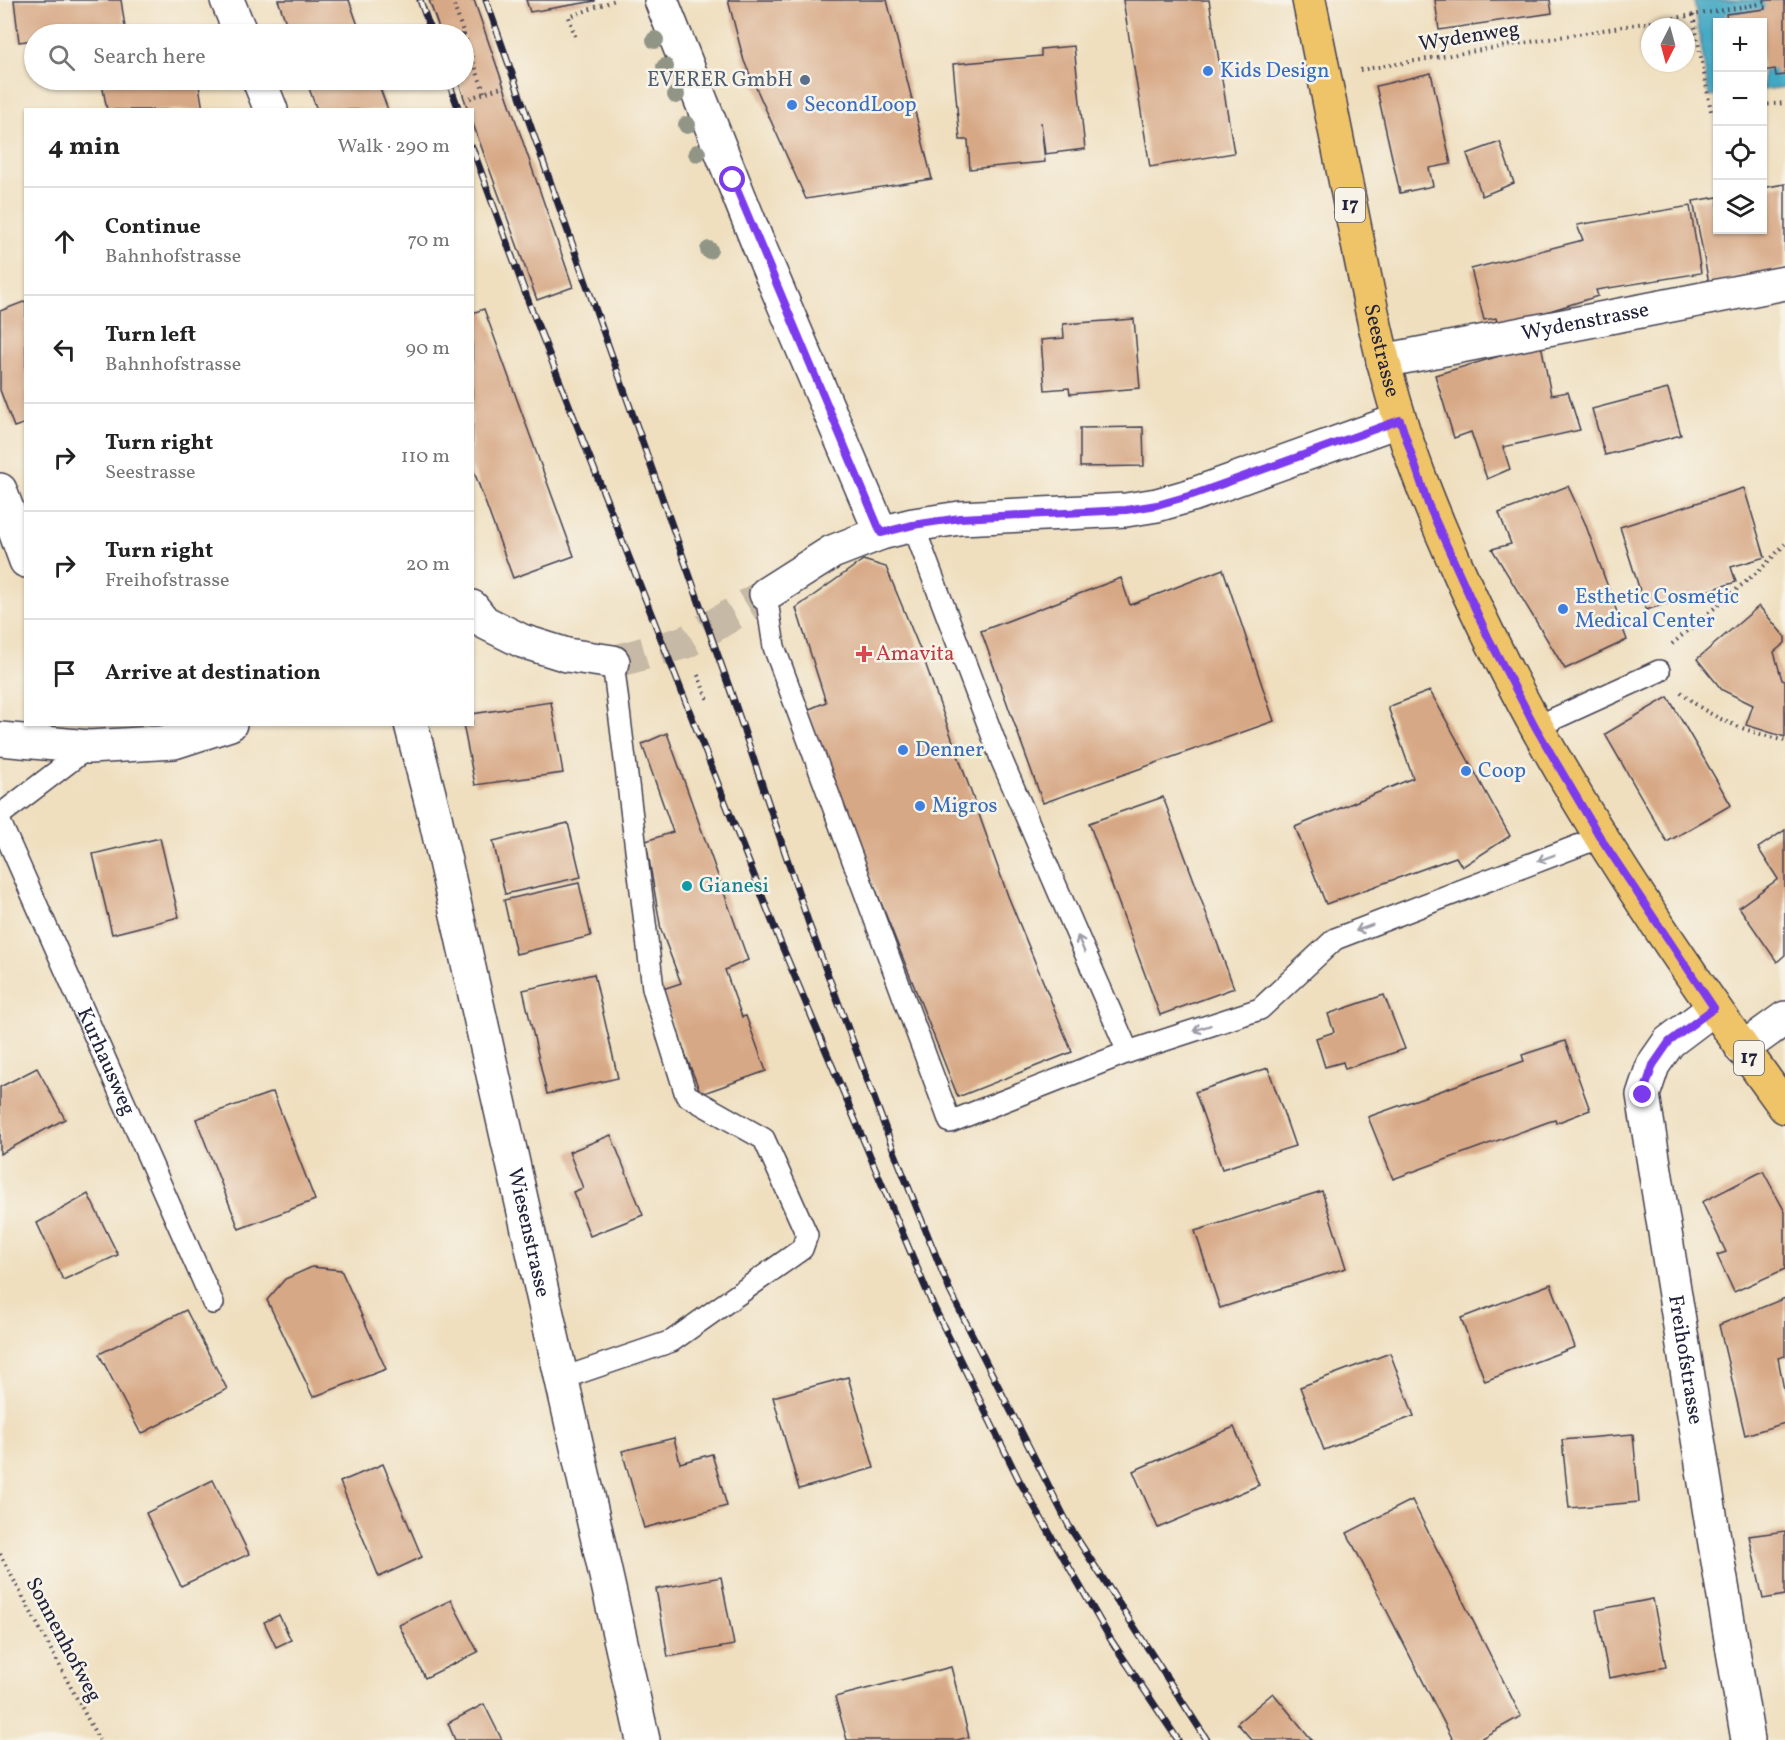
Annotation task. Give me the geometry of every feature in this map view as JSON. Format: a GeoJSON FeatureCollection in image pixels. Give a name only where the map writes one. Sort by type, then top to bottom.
{"type":"FeatureCollection","features":[{"type":"Feature","properties":{"kind":"main road","name":"Seestrasse"},"geometry":{"type":"LineString","coordinates":[[1309,0],[1383,361],[1428,504],[1488,637],[1536,728],[1600,837],[1714,1008],[1785,1107]]}},
{"type":"Feature","properties":{"kind":"street"},"geometry":{"type":"LineString","coordinates":[[227,0],[237,24]]}},
{"type":"Feature","properties":{"kind":"street"},"geometry":{"type":"LineString","coordinates":[[661,0],[758,241],[881,533]]}},
{"type":"Feature","properties":{"kind":"street"},"geometry":{"type":"LineString","coordinates":[[263,90],[270,108]]}},
{"type":"Feature","properties":{"kind":"street","name":"Wydenstrasse"},"geometry":{"type":"LineString","coordinates":[[1383,361],[1785,283]]}},
{"type":"Feature","properties":{"kind":"street"},"geometry":{"type":"LineString","coordinates":[[766,594],[832,552],[881,533],[913,525],[960,518],[1108,511],[1157,505],[1192,495],[1400,420]]}},
{"type":"Feature","properties":{"kind":"street"},"geometry":{"type":"LineString","coordinates":[[0,490],[24,556]]}},
{"type":"Feature","properties":{"kind":"street"},"geometry":{"type":"LineString","coordinates":[[474,610],[484,622],[522,641],[567,655],[612,662]]}},
{"type":"Feature","properties":{"kind":"street"},"geometry":{"type":"LineString","coordinates":[[0,739],[86,736],[174,742],[224,726]]}},
{"type":"Feature","properties":{"kind":"street","name":"Wiesenstrasse"},"geometry":{"type":"LineString","coordinates":[[412,726],[435,817],[643,1740]]}},
{"type":"Feature","properties":{"kind":"street","name":"Freihofstrasse"},"geometry":{"type":"LineString","coordinates":[[1714,1008],[1669,1042],[1653,1065],[1643,1095],[1748,1740]]}},
{"type":"Feature","properties":{"kind":"street"},"geometry":{"type":"LineString","coordinates":[[1742,1048],[1785,1018]]}},
{"type":"Feature","properties":{"kind":"lane"},"geometry":{"type":"LineString","coordinates":[[913,525],[1002,761],[1128,1052]]}},
{"type":"Feature","properties":{"kind":"lane"},"geometry":{"type":"LineString","coordinates":[[766,594],[774,647],[950,1122],[1128,1052],[1260,1009],[1335,939],[1600,837]]}},
{"type":"Feature","properties":{"kind":"lane"},"geometry":{"type":"LineString","coordinates":[[560,1377],[578,1374],[672,1341],[802,1249],[807,1235],[764,1139],[686,1095],[653,988],[612,662]]}},
{"type":"Feature","properties":{"kind":"lane"},"geometry":{"type":"LineString","coordinates":[[1536,728],[1659,671]]}},
{"type":"Feature","properties":{"kind":"lane"},"geometry":{"type":"LineString","coordinates":[[0,815],[86,736]]}},
{"type":"Feature","properties":{"kind":"lane","name":"Kurhausweg"},"geometry":{"type":"LineString","coordinates":[[0,822],[213,1303]]}},
{"type":"Feature","properties":{"kind":"path"},"geometry":{"type":"LineString","coordinates":[[452,0],[460,24]]}},
{"type":"Feature","properties":{"kind":"path"},"geometry":{"type":"LineString","coordinates":[[575,36],[568,17],[615,0]]}},
{"type":"Feature","properties":{"kind":"path","name":"Wydenweg"},"geometry":{"type":"LineString","coordinates":[[1324,76],[1760,4]]}},
{"type":"Feature","properties":{"kind":"path"},"geometry":{"type":"LineString","coordinates":[[1693,15],[1711,111],[1713,111]]}},
{"type":"Feature","properties":{"kind":"path"},"geometry":{"type":"LineString","coordinates":[[474,63],[484,92]]}},
{"type":"Feature","properties":{"kind":"path"},"geometry":{"type":"LineString","coordinates":[[470,98],[504,86]]}},
{"type":"Feature","properties":{"kind":"path"},"geometry":{"type":"LineString","coordinates":[[1767,105],[1785,103]]}},
{"type":"Feature","properties":{"kind":"path"},"geometry":{"type":"LineString","coordinates":[[1785,544],[1763,567],[1666,649],[1659,671],[1687,698],[1722,721],[1744,730],[1785,741]]}},
{"type":"Feature","properties":{"kind":"path"},"geometry":{"type":"LineString","coordinates":[[698,675],[709,703]]}},
{"type":"Feature","properties":{"kind":"path","name":"Sonnenhofweg"},"geometry":{"type":"LineString","coordinates":[[0,1554],[99,1740]]}},
{"type":"Feature","properties":{"kind":"water"},"geometry":{"type":"Polygon","coordinates":[[[1694,0],[1785,0],[1785,87],[1767,89],[1767,18],[1713,18],[1713,96],[1709,97],[1694,0]]]}},
{"type":"Feature","properties":{"kind":"building"},"geometry":{"type":"Polygon","coordinates":[[[14,0],[121,0],[125,24],[24,24],[24,41],[19,42],[14,0]]]}},
{"type":"Feature","properties":{"kind":"building"},"geometry":{"type":"Polygon","coordinates":[[[278,0],[349,0],[357,24],[286,24],[278,0]]]}},
{"type":"Feature","properties":{"kind":"building"},"geometry":{"type":"Polygon","coordinates":[[[429,0],[474,0],[573,287],[537,300],[474,127],[474,108],[467,108],[461,90],[474,90],[474,24],[437,24],[429,0]]]}},
{"type":"Feature","properties":{"kind":"building"},"geometry":{"type":"Polygon","coordinates":[[[526,0],[595,0],[595,1],[530,12],[526,0]]]}},
{"type":"Feature","properties":{"kind":"building"},"geometry":{"type":"Polygon","coordinates":[[[728,0],[887,0],[932,179],[806,199],[744,61],[728,0]]]}},
{"type":"Feature","properties":{"kind":"building"},"geometry":{"type":"Polygon","coordinates":[[[1123,0],[1209,0],[1234,153],[1150,167],[1123,0]]]}},
{"type":"Feature","properties":{"kind":"building"},"geometry":{"type":"Polygon","coordinates":[[[1435,0],[1550,0],[1552,13],[1439,30],[1435,0]]]}},
{"type":"Feature","properties":{"kind":"building"},"geometry":{"type":"Polygon","coordinates":[[[1764,0],[1785,0],[1785,75],[1776,76],[1775,69],[1767,70],[1767,18],[1726,18],[1726,14],[1765,9],[1764,0]]]}},
{"type":"Feature","properties":{"kind":"building"},"geometry":{"type":"Polygon","coordinates":[[[1074,46],[1085,149],[1045,154],[1041,122],[1045,162],[970,169],[968,140],[960,140],[953,64],[1041,56],[1041,49],[1074,46]]]}},
{"type":"Feature","properties":{"kind":"building"},"geometry":{"type":"Polygon","coordinates":[[[1431,73],[1451,164],[1429,168],[1433,186],[1400,193],[1376,86],[1431,73]]]}},
{"type":"Feature","properties":{"kind":"building"},"geometry":{"type":"Polygon","coordinates":[[[103,90],[200,90],[203,108],[107,108],[103,90]]]}},
{"type":"Feature","properties":{"kind":"building"},"geometry":{"type":"Polygon","coordinates":[[[310,90],[381,90],[387,108],[316,108],[310,90]]]}},
{"type":"Feature","properties":{"kind":"building"},"geometry":{"type":"Polygon","coordinates":[[[1500,142],[1514,183],[1482,196],[1467,154],[1500,142]]]}},
{"type":"Feature","properties":{"kind":"building"},"geometry":{"type":"Polygon","coordinates":[[[1785,184],[1785,268],[1709,283],[1693,201],[1713,198],[1713,234],[1767,234],[1767,187],[1785,184]]]}},
{"type":"Feature","properties":{"kind":"building"},"geometry":{"type":"Polygon","coordinates":[[[1690,206],[1701,273],[1596,290],[1598,296],[1498,327],[1496,318],[1484,320],[1471,269],[1583,240],[1577,225],[1690,206]]]}},
{"type":"Feature","properties":{"kind":"building"},"geometry":{"type":"Polygon","coordinates":[[[24,302],[24,424],[14,427],[0,390],[0,311],[24,302]]]}},
{"type":"Feature","properties":{"kind":"building"},"geometry":{"type":"Polygon","coordinates":[[[484,309],[574,556],[513,578],[474,471],[474,312],[484,309]]]}},
{"type":"Feature","properties":{"kind":"building"},"geometry":{"type":"Polygon","coordinates":[[[1134,319],[1140,388],[1070,394],[1069,388],[1045,390],[1041,340],[1064,338],[1063,324],[1134,319]]]}},
{"type":"Feature","properties":{"kind":"building"},"geometry":{"type":"Polygon","coordinates":[[[1541,344],[1551,395],[1568,392],[1580,430],[1503,447],[1510,469],[1487,479],[1471,432],[1454,438],[1435,375],[1541,344]]]}},
{"type":"Feature","properties":{"kind":"building"},"geometry":{"type":"Polygon","coordinates":[[[1668,389],[1681,435],[1605,455],[1592,409],[1668,389]]]}},
{"type":"Feature","properties":{"kind":"building"},"geometry":{"type":"Polygon","coordinates":[[[1143,427],[1144,466],[1080,467],[1080,428],[1143,427]]]}},
{"type":"Feature","properties":{"kind":"building"},"geometry":{"type":"Polygon","coordinates":[[[1568,486],[1585,523],[1627,640],[1565,669],[1492,549],[1511,544],[1499,513],[1568,486]]]}},
{"type":"Feature","properties":{"kind":"building"},"geometry":{"type":"Polygon","coordinates":[[[1744,488],[1765,557],[1731,567],[1736,582],[1646,610],[1620,527],[1744,488]]]}},
{"type":"Feature","properties":{"kind":"building"},"geometry":{"type":"Polygon","coordinates":[[[863,560],[886,567],[922,654],[1008,896],[1072,1052],[958,1097],[805,711],[826,702],[796,608],[863,560]]]}},
{"type":"Feature","properties":{"kind":"building"},"geometry":{"type":"Polygon","coordinates":[[[1223,569],[1274,721],[1043,803],[981,631],[1121,578],[1130,605],[1223,569]]]}},
{"type":"Feature","properties":{"kind":"building"},"geometry":{"type":"Polygon","coordinates":[[[1759,606],[1785,637],[1785,643],[1774,652],[1782,680],[1785,681],[1785,737],[1746,725],[1753,705],[1722,690],[1697,659],[1759,606]]]}},
{"type":"Feature","properties":{"kind":"building"},"geometry":{"type":"Polygon","coordinates":[[[1430,691],[1510,836],[1462,867],[1456,857],[1326,904],[1295,827],[1413,778],[1388,707],[1430,691]]]}},
{"type":"Feature","properties":{"kind":"building"},"geometry":{"type":"Polygon","coordinates":[[[1668,697],[1731,805],[1667,842],[1605,734],[1668,697]]]}},
{"type":"Feature","properties":{"kind":"building"},"geometry":{"type":"Polygon","coordinates":[[[551,702],[563,773],[475,785],[463,726],[474,726],[474,714],[551,702]]]}},
{"type":"Feature","properties":{"kind":"building","name":"Gianesi"},"geometry":{"type":"Polygon","coordinates":[[[667,733],[748,960],[725,970],[742,1017],[746,1016],[766,1071],[701,1094],[660,990],[681,983],[661,930],[646,841],[673,832],[642,744],[667,733]]]}},
{"type":"Feature","properties":{"kind":"building"},"geometry":{"type":"Polygon","coordinates":[[[1163,797],[1234,988],[1160,1015],[1089,823],[1163,797]]]}},
{"type":"Feature","properties":{"kind":"building"},"geometry":{"type":"Polygon","coordinates":[[[568,823],[581,877],[505,894],[493,841],[568,823]]]}},
{"type":"Feature","properties":{"kind":"building"},"geometry":{"type":"Polygon","coordinates":[[[1785,830],[1785,955],[1777,962],[1739,907],[1778,879],[1758,848],[1785,830]]]}},
{"type":"Feature","properties":{"kind":"building"},"geometry":{"type":"Polygon","coordinates":[[[160,838],[179,917],[112,934],[93,854],[160,838]]]}},
{"type":"Feature","properties":{"kind":"building"},"geometry":{"type":"Polygon","coordinates":[[[579,883],[591,936],[516,954],[504,900],[579,883]]]}},
{"type":"Feature","properties":{"kind":"building"},"geometry":{"type":"Polygon","coordinates":[[[594,974],[618,1078],[547,1094],[523,990],[594,974]]]}},
{"type":"Feature","properties":{"kind":"building"},"geometry":{"type":"Polygon","coordinates":[[[1384,995],[1405,1049],[1345,1069],[1343,1062],[1325,1067],[1316,1038],[1334,1032],[1328,1014],[1384,995]]]}},
{"type":"Feature","properties":{"kind":"building"},"geometry":{"type":"Polygon","coordinates":[[[1565,1041],[1590,1110],[1556,1123],[1555,1120],[1548,1122],[1393,1179],[1368,1117],[1524,1061],[1522,1055],[1565,1041]]]}},
{"type":"Feature","properties":{"kind":"building"},"geometry":{"type":"Polygon","coordinates":[[[37,1068],[65,1119],[0,1154],[0,1087],[37,1068]]]}},
{"type":"Feature","properties":{"kind":"building"},"geometry":{"type":"Polygon","coordinates":[[[1268,1068],[1295,1146],[1222,1169],[1195,1092],[1268,1068]]]}},
{"type":"Feature","properties":{"kind":"building"},"geometry":{"type":"Polygon","coordinates":[[[273,1092],[315,1200],[239,1229],[196,1119],[273,1092]]]}},
{"type":"Feature","properties":{"kind":"building"},"geometry":{"type":"Polygon","coordinates":[[[611,1135],[643,1215],[590,1236],[573,1192],[583,1188],[569,1152],[611,1135]]]}},
{"type":"Feature","properties":{"kind":"building"},"geometry":{"type":"Polygon","coordinates":[[[1763,1171],[1785,1212],[1785,1269],[1734,1292],[1717,1255],[1726,1252],[1702,1202],[1763,1171]]]}},
{"type":"Feature","properties":{"kind":"building"},"geometry":{"type":"Polygon","coordinates":[[[1322,1191],[1346,1268],[1220,1308],[1195,1231],[1322,1191]]]}},
{"type":"Feature","properties":{"kind":"building"},"geometry":{"type":"Polygon","coordinates":[[[88,1194],[118,1255],[63,1280],[37,1223],[88,1194]]]}},
{"type":"Feature","properties":{"kind":"building"},"geometry":{"type":"Polygon","coordinates":[[[312,1267],[341,1270],[386,1369],[313,1397],[267,1300],[285,1279],[312,1267]]]}},
{"type":"Feature","properties":{"kind":"building"},"geometry":{"type":"Polygon","coordinates":[[[1551,1284],[1575,1347],[1485,1381],[1461,1318],[1551,1284]]]}},
{"type":"Feature","properties":{"kind":"building"},"geometry":{"type":"Polygon","coordinates":[[[1785,1298],[1785,1356],[1778,1358],[1785,1395],[1785,1423],[1745,1435],[1719,1325],[1785,1298]]]}},
{"type":"Feature","properties":{"kind":"building"},"geometry":{"type":"Polygon","coordinates":[[[186,1310],[227,1389],[141,1434],[99,1354],[186,1310]]]}},
{"type":"Feature","properties":{"kind":"building"},"geometry":{"type":"Polygon","coordinates":[[[1390,1353],[1414,1416],[1324,1450],[1300,1387],[1390,1353]]]}},
{"type":"Feature","properties":{"kind":"building"},"geometry":{"type":"Polygon","coordinates":[[[848,1377],[874,1468],[799,1489],[773,1397],[848,1377]]]}},
{"type":"Feature","properties":{"kind":"building"},"geometry":{"type":"Polygon","coordinates":[[[1234,1427],[1259,1485],[1158,1528],[1133,1471],[1234,1427]]]}},
{"type":"Feature","properties":{"kind":"building"},"geometry":{"type":"Polygon","coordinates":[[[1633,1434],[1639,1502],[1569,1508],[1562,1440],[1633,1434]]]}},
{"type":"Feature","properties":{"kind":"building"},"geometry":{"type":"Polygon","coordinates":[[[674,1438],[680,1463],[712,1454],[727,1506],[644,1528],[622,1451],[674,1438]]]}},
{"type":"Feature","properties":{"kind":"building"},"geometry":{"type":"Polygon","coordinates":[[[383,1464],[422,1557],[379,1577],[340,1482],[383,1464]]]}},
{"type":"Feature","properties":{"kind":"building"},"geometry":{"type":"Polygon","coordinates":[[[213,1480],[249,1554],[181,1586],[146,1513],[213,1480]]]}},
{"type":"Feature","properties":{"kind":"building"},"geometry":{"type":"Polygon","coordinates":[[[1412,1500],[1521,1716],[1478,1740],[1453,1740],[1347,1533],[1412,1500]]]}},
{"type":"Feature","properties":{"kind":"building"},"geometry":{"type":"Polygon","coordinates":[[[1785,1531],[1785,1595],[1763,1599],[1749,1536],[1785,1531]]]}},
{"type":"Feature","properties":{"kind":"building"},"geometry":{"type":"Polygon","coordinates":[[[721,1577],[734,1645],[668,1657],[656,1589],[721,1577]]]}},
{"type":"Feature","properties":{"kind":"building"},"geometry":{"type":"Polygon","coordinates":[[[1653,1599],[1666,1667],[1609,1678],[1596,1610],[1653,1599]]]}},
{"type":"Feature","properties":{"kind":"building"},"geometry":{"type":"Polygon","coordinates":[[[451,1600],[478,1652],[425,1678],[399,1625],[451,1600]]]}},
{"type":"Feature","properties":{"kind":"building"},"geometry":{"type":"Polygon","coordinates":[[[279,1615],[291,1640],[276,1647],[264,1622],[279,1615]]]}},
{"type":"Feature","properties":{"kind":"building"},"geometry":{"type":"Polygon","coordinates":[[[951,1667],[969,1737],[957,1740],[847,1740],[835,1697],[951,1667]]]}},
{"type":"Feature","properties":{"kind":"building"},"geometry":{"type":"Polygon","coordinates":[[[1273,1693],[1312,1740],[1252,1740],[1237,1723],[1273,1693]]]}},
{"type":"Feature","properties":{"kind":"building"},"geometry":{"type":"Polygon","coordinates":[[[484,1704],[502,1740],[455,1740],[448,1723],[484,1704]]]}},
{"type":"Feature","properties":{"kind":"tunnel"},"geometry":{"type":"LineString","coordinates":[[613,662],[686,642],[766,594]]}},
{"type":"Feature","properties":{"kind":"railway"},"geometry":{"type":"LineString","coordinates":[[420,0],[428,24]]}},
{"type":"Feature","properties":{"kind":"railway"},"geometry":{"type":"LineString","coordinates":[[486,0],[733,698],[810,927],[892,1146],[950,1291],[1069,1526],[1207,1740]]}},
{"type":"Feature","properties":{"kind":"railway"},"geometry":{"type":"LineString","coordinates":[[452,90],[458,108]]}},
{"type":"Feature","properties":{"kind":"railway"},"geometry":{"type":"LineString","coordinates":[[474,152],[529,303],[779,939],[931,1301],[1019,1480],[1111,1640],[1178,1740]]}},
{"type":"Feature","properties":{"kind":"place","name":"Kids Design"},"geometry":{"type":"Point","coordinates":[1208,71]}},
{"type":"Feature","properties":{"kind":"place","name":"EVERER GmbH"},"geometry":{"type":"Point","coordinates":[805,80]}},
{"type":"Feature","properties":{"kind":"place","name":"SecondLoop"},"geometry":{"type":"Point","coordinates":[792,105]}},
{"type":"Feature","properties":{"kind":"place","name":"Esthetic Cosmetic Medical Center"},"geometry":{"type":"Point","coordinates":[1563,609]}},
{"type":"Feature","properties":{"kind":"place","name":"Amavita"},"geometry":{"type":"Point","coordinates":[864,654]}},
{"type":"Feature","properties":{"kind":"place","name":"Denner"},"geometry":{"type":"Point","coordinates":[903,750]}},
{"type":"Feature","properties":{"kind":"place","name":"Coop"},"geometry":{"type":"Point","coordinates":[1466,771]}},
{"type":"Feature","properties":{"kind":"place","name":"Migros"},"geometry":{"type":"Point","coordinates":[920,806]}},
{"type":"Feature","properties":{"kind":"place","name":"Gianesi"},"geometry":{"type":"Point","coordinates":[687,886]}},
{"type":"Feature","properties":{"kind":"route"},"geometry":{"type":"LineString","coordinates":[[733,180],[881,533],[913,525],[960,518],[1119,510],[1157,505],[1192,495],[1400,420],[1428,504],[1488,637],[1536,728],[1600,837],[1714,1008],[1669,1042],[1653,1065],[1643,1095]]}}]}
